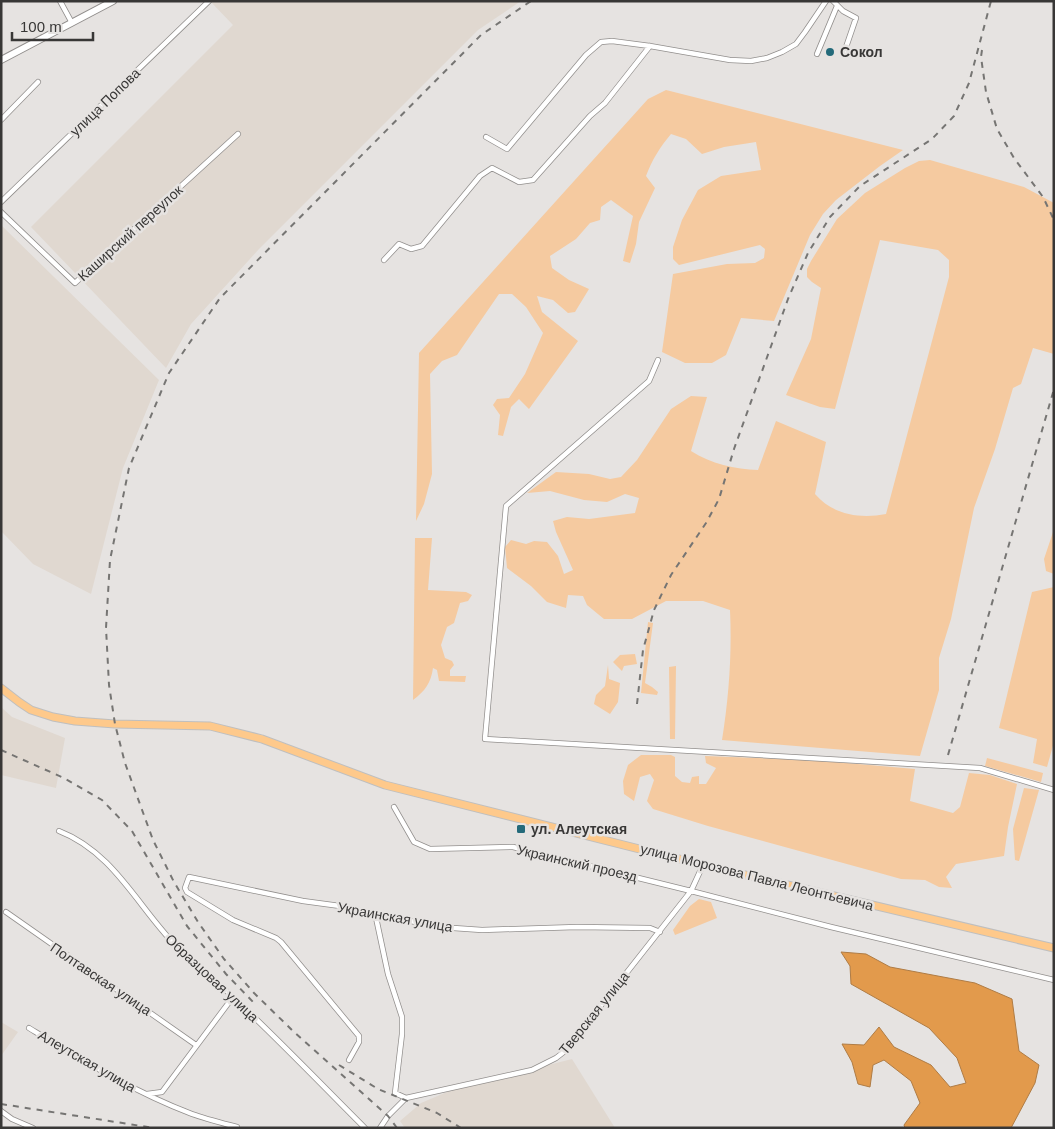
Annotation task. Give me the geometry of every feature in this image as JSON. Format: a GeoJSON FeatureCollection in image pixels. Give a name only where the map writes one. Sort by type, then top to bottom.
{"type":"FeatureCollection","features":[{"type":"Feature","properties":{"kind":"main road","name":"улица Морозова Павла Леонтьевича"},"geometry":{"type":"LineString","coordinates":[[1,688],[31,710],[53,717],[105,723],[210,726],[262,739],[385,784],[703,865],[1054,948]]}},
{"type":"Feature","properties":{"kind":"street"},"geometry":{"type":"LineString","coordinates":[[60,1],[72,23]]}},
{"type":"Feature","properties":{"kind":"street"},"geometry":{"type":"LineString","coordinates":[[1,60],[113,1]]}},
{"type":"Feature","properties":{"kind":"street","name":"улица Попова"},"geometry":{"type":"LineString","coordinates":[[1,202],[209,1]]}},
{"type":"Feature","properties":{"kind":"street"},"geometry":{"type":"LineString","coordinates":[[486,137],[507,149],[586,55],[601,42],[650,46],[730,60],[750,61],[768,58],[796,44],[826,1]]}},
{"type":"Feature","properties":{"kind":"street"},"geometry":{"type":"LineString","coordinates":[[832,1],[856,18],[844,54]]}},
{"type":"Feature","properties":{"kind":"street"},"geometry":{"type":"LineString","coordinates":[[817,54],[837,6]]}},
{"type":"Feature","properties":{"kind":"street"},"geometry":{"type":"LineString","coordinates":[[384,260],[399,244],[411,249],[422,246],[480,176],[492,168],[519,182],[533,180],[590,116],[605,103],[650,46]]}},
{"type":"Feature","properties":{"kind":"street"},"geometry":{"type":"LineString","coordinates":[[1,120],[38,82]]}},
{"type":"Feature","properties":{"kind":"street","name":"Каширский переулок"},"geometry":{"type":"LineString","coordinates":[[1,212],[75,284],[238,134]]}},
{"type":"Feature","properties":{"kind":"street"},"geometry":{"type":"LineString","coordinates":[[658,360],[649,381],[506,506],[485,739],[980,768],[1054,790]]}},
{"type":"Feature","properties":{"kind":"street","name":"Украинский проезд"},"geometry":{"type":"LineString","coordinates":[[394,807],[414,842],[430,849],[513,847],[831,927],[1054,980]]}},
{"type":"Feature","properties":{"kind":"street","name":"Образцовая улица"},"geometry":{"type":"LineString","coordinates":[[59,832],[68,835],[94,851],[116,870],[163,932],[181,951],[233,997],[365,1128]]}},
{"type":"Feature","properties":{"kind":"street","name":"Тверская улица"},"geometry":{"type":"LineString","coordinates":[[406,1098],[532,1070],[556,1058],[565,1051],[691,891],[703,865]]}},
{"type":"Feature","properties":{"kind":"street","name":"Украинская улица"},"geometry":{"type":"LineString","coordinates":[[350,1060],[359,1042],[359,1036],[281,942],[276,938],[233,920],[187,892],[185,888],[188,878],[193,877],[303,901],[340,906],[439,926],[482,930],[650,928],[660,932]]}},
{"type":"Feature","properties":{"kind":"street","name":"Полтавская улица"},"geometry":{"type":"LineString","coordinates":[[6,912],[196,1045]]}},
{"type":"Feature","properties":{"kind":"street"},"geometry":{"type":"LineString","coordinates":[[375,913],[388,974],[402,1017],[402,1034],[395,1093],[406,1098],[388,1116],[380,1128]]}},
{"type":"Feature","properties":{"kind":"street"},"geometry":{"type":"LineString","coordinates":[[146,1094],[162,1092],[233,997]]}},
{"type":"Feature","properties":{"kind":"street","name":"Алеутская улица"},"geometry":{"type":"LineString","coordinates":[[29,1028],[89,1065],[146,1094],[195,1115],[236,1127]]}},
{"type":"Feature","properties":{"kind":"street"},"geometry":{"type":"LineString","coordinates":[[1,1111],[12,1119],[33,1128]]}},
{"type":"Feature","properties":{"kind":"shaded area"},"geometry":{"type":"Polygon","coordinates":[[[210,1],[521,1],[478,30],[259,249],[191,324],[166,368],[31,227],[233,25],[210,1]]]}},
{"type":"Feature","properties":{"kind":"shaded area"},"geometry":{"type":"Polygon","coordinates":[[[666,90],[903,150],[836,200],[823,214],[810,235],[774,321],[741,318],[726,355],[712,363],[685,363],[662,352],[673,274],[727,264],[755,263],[764,258],[765,249],[760,245],[679,265],[673,259],[673,247],[682,220],[698,190],[721,176],[761,170],[756,142],[724,147],[702,154],[686,139],[671,134],[657,154],[646,176],[655,188],[639,222],[636,244],[630,263],[623,261],[633,216],[611,200],[601,207],[600,220],[590,223],[576,239],[550,256],[552,268],[569,280],[589,289],[575,312],[568,313],[553,300],[537,296],[542,312],[578,341],[529,409],[519,399],[511,407],[503,436],[498,435],[500,415],[493,405],[497,399],[509,398],[525,374],[543,333],[526,307],[512,294],[499,294],[457,355],[442,361],[430,374],[432,474],[424,504],[416,521],[419,353],[648,99],[666,90]]]}},
{"type":"Feature","properties":{"kind":"shaded area"},"geometry":{"type":"Polygon","coordinates":[[[930,160],[1024,187],[1054,203],[1054,354],[1033,348],[1021,384],[1013,388],[995,449],[974,508],[951,619],[939,658],[939,690],[920,756],[722,740],[729,675],[730,610],[703,601],[666,601],[632,619],[604,619],[587,605],[583,596],[568,595],[566,608],[547,602],[531,586],[507,568],[505,547],[511,540],[526,544],[534,541],[547,542],[558,556],[564,574],[573,570],[553,521],[567,517],[589,519],[635,513],[639,498],[625,494],[607,502],[584,500],[550,491],[527,493],[556,472],[589,474],[610,479],[621,477],[637,460],[671,409],[691,396],[707,397],[691,451],[699,456],[723,465],[758,470],[776,421],[826,442],[815,494],[822,501],[830,507],[848,514],[866,516],[886,514],[949,277],[949,260],[938,250],[880,240],[835,409],[820,407],[786,395],[811,339],[821,288],[807,277],[807,269],[811,261],[837,219],[865,193],[905,168],[919,161],[930,160]]]}},
{"type":"Feature","properties":{"kind":"shaded area"},"geometry":{"type":"Polygon","coordinates":[[[1,225],[159,380],[123,468],[91,594],[33,564],[1,531],[1,225]]]}},
{"type":"Feature","properties":{"kind":"shaded area"},"geometry":{"type":"Polygon","coordinates":[[[1054,529],[1054,574],[1046,571],[1044,559],[1054,529]]]}},
{"type":"Feature","properties":{"kind":"shaded area"},"geometry":{"type":"Polygon","coordinates":[[[415,538],[432,538],[428,590],[466,592],[472,595],[468,601],[460,603],[454,623],[447,627],[441,645],[445,658],[452,661],[454,665],[450,670],[450,676],[466,676],[465,682],[439,681],[437,670],[433,668],[427,686],[413,700],[415,538]]]}},
{"type":"Feature","properties":{"kind":"shaded area"},"geometry":{"type":"Polygon","coordinates":[[[1054,587],[1054,742],[1047,767],[1033,763],[1037,739],[999,728],[1032,592],[1054,587]]]}},
{"type":"Feature","properties":{"kind":"shaded area"},"geometry":{"type":"Polygon","coordinates":[[[648,622],[653,623],[645,683],[658,692],[657,695],[641,693],[648,622]]]}},
{"type":"Feature","properties":{"kind":"shaded area"},"geometry":{"type":"Polygon","coordinates":[[[635,654],[637,664],[624,666],[622,671],[613,662],[620,655],[635,654]]]}},
{"type":"Feature","properties":{"kind":"shaded area"},"geometry":{"type":"Polygon","coordinates":[[[608,665],[609,679],[620,683],[618,702],[610,714],[594,704],[596,695],[605,686],[608,665]]]}},
{"type":"Feature","properties":{"kind":"shaded area"},"geometry":{"type":"Polygon","coordinates":[[[676,666],[675,739],[670,739],[669,667],[676,666]]]}},
{"type":"Feature","properties":{"kind":"shaded area"},"geometry":{"type":"Polygon","coordinates":[[[1,707],[12,717],[65,738],[56,788],[1,775],[1,707]]]}},
{"type":"Feature","properties":{"kind":"shaded area"},"geometry":{"type":"Polygon","coordinates":[[[641,755],[671,755],[675,757],[675,776],[682,782],[690,783],[692,777],[699,776],[699,784],[706,784],[716,768],[706,763],[705,756],[812,760],[915,769],[910,801],[953,813],[960,807],[969,773],[990,775],[1017,784],[1004,856],[956,864],[946,877],[952,888],[939,887],[925,880],[901,879],[653,809],[647,801],[654,780],[650,774],[640,777],[634,801],[624,794],[623,781],[628,765],[641,755]]]}},
{"type":"Feature","properties":{"kind":"shaded area"},"geometry":{"type":"Polygon","coordinates":[[[987,758],[1043,773],[1041,782],[985,766],[987,758]]]}},
{"type":"Feature","properties":{"kind":"shaded area"},"geometry":{"type":"Polygon","coordinates":[[[1024,788],[1039,790],[1019,861],[1015,860],[1013,829],[1024,788]]]}},
{"type":"Feature","properties":{"kind":"shaded area"},"geometry":{"type":"Polygon","coordinates":[[[699,899],[711,902],[717,918],[675,935],[673,930],[690,906],[699,899]]]}},
{"type":"Feature","properties":{"kind":"shaded area"},"geometry":{"type":"Polygon","coordinates":[[[841,952],[866,954],[890,967],[975,983],[1012,999],[1019,1051],[1039,1065],[1035,1083],[1011,1128],[905,1128],[904,1125],[920,1103],[911,1081],[884,1060],[873,1065],[870,1087],[858,1084],[852,1062],[842,1044],[864,1045],[879,1027],[894,1047],[931,1065],[950,1087],[966,1083],[957,1058],[929,1028],[851,984],[850,966],[841,952]]]}},
{"type":"Feature","properties":{"kind":"shaded area"},"geometry":{"type":"Polygon","coordinates":[[[1,1022],[18,1032],[1,1056],[1,1022]]]}},
{"type":"Feature","properties":{"kind":"shaded area"},"geometry":{"type":"Polygon","coordinates":[[[572,1059],[615,1128],[405,1128],[400,1121],[421,1103],[454,1089],[572,1059]]]}},
{"type":"Feature","properties":{"kind":"railway"},"geometry":{"type":"LineString","coordinates":[[397,1128],[388,1116],[294,1032],[254,993],[224,959],[198,922],[174,882],[153,840],[125,763],[115,724],[109,685],[106,628],[110,560],[129,468],[169,373],[220,298],[481,35],[531,1]]}},
{"type":"Feature","properties":{"kind":"railway"},"geometry":{"type":"LineString","coordinates":[[637,704],[643,650],[654,610],[671,575],[706,523],[719,499],[734,449],[788,299],[808,253],[830,217],[860,186],[932,139],[954,116],[969,83],[991,1]]}},
{"type":"Feature","properties":{"kind":"railway"},"geometry":{"type":"LineString","coordinates":[[982,50],[981,57],[986,92],[997,129],[1014,158],[1043,197],[1054,220]]}},
{"type":"Feature","properties":{"kind":"railway"},"geometry":{"type":"LineString","coordinates":[[948,755],[1054,389]]}},
{"type":"Feature","properties":{"kind":"railway"},"geometry":{"type":"LineString","coordinates":[[1,750],[64,778],[102,800],[132,831],[187,926],[226,974],[256,1005]]}},
{"type":"Feature","properties":{"kind":"railway"},"geometry":{"type":"LineString","coordinates":[[339,1065],[378,1089],[437,1113],[461,1128]]}},
{"type":"Feature","properties":{"kind":"railway"},"geometry":{"type":"LineString","coordinates":[[1,1104],[154,1128]]}},
{"type":"Feature","properties":{"kind":"place","name":"Сокол"},"geometry":{"type":"Point","coordinates":[830,52]}},
{"type":"Feature","properties":{"kind":"place","name":"ул. Алеутская"},"geometry":{"type":"Point","coordinates":[521,829]}}]}
